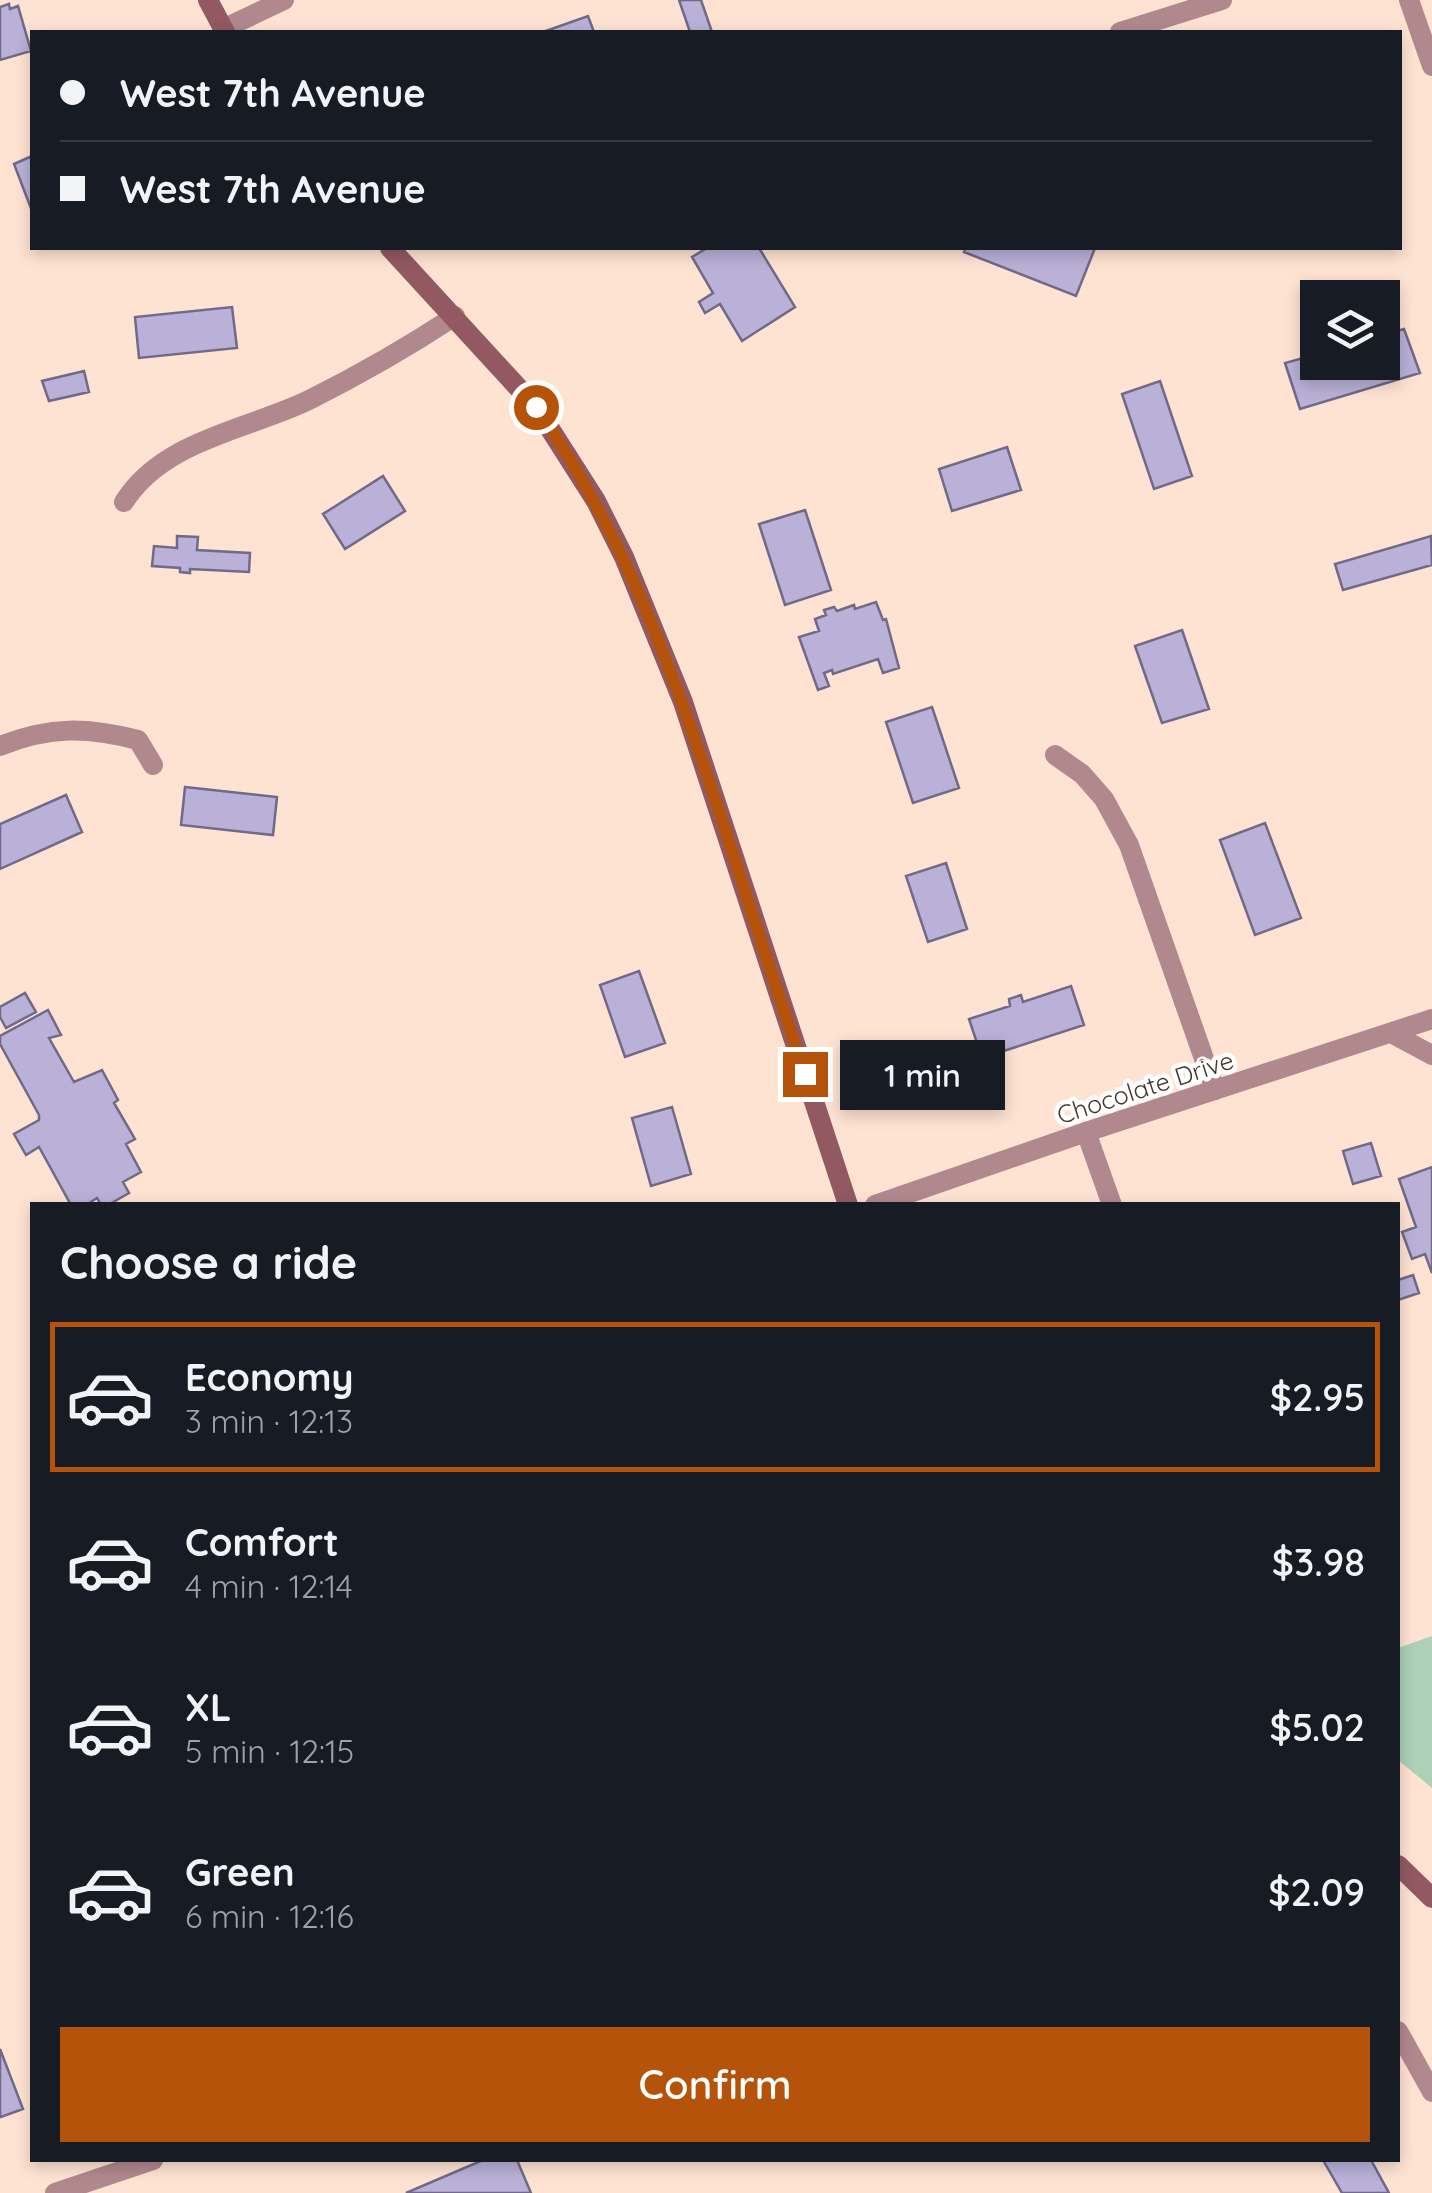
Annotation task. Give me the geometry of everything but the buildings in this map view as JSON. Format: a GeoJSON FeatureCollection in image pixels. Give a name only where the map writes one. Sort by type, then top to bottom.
{"type":"FeatureCollection","features":[{"type":"Feature","properties":{"kind":"main road"},"geometry":{"type":"LineString","coordinates":[[208,0],[223,30]]}},
{"type":"Feature","properties":{"kind":"main road"},"geometry":{"type":"LineString","coordinates":[[392,250],[536,407],[596,501],[624,557],[683,702],[847,1202]]}},
{"type":"Feature","properties":{"kind":"main road"},"geometry":{"type":"LineString","coordinates":[[1400,1867],[1432,1898]]}},
{"type":"Feature","properties":{"kind":"street"},"geometry":{"type":"LineString","coordinates":[[226,30],[284,0]]}},
{"type":"Feature","properties":{"kind":"street"},"geometry":{"type":"LineString","coordinates":[[1126,30],[1222,0]]}},
{"type":"Feature","properties":{"kind":"street"},"geometry":{"type":"LineString","coordinates":[[1409,0],[1432,66]]}},
{"type":"Feature","properties":{"kind":"street"},"geometry":{"type":"LineString","coordinates":[[124,502],[137,480],[165,460],[304,402],[396,355],[455,316]]}},
{"type":"Feature","properties":{"kind":"street"},"geometry":{"type":"LineString","coordinates":[[0,746],[49,730],[97,730],[138,740],[153,765]]}},
{"type":"Feature","properties":{"kind":"street"},"geometry":{"type":"LineString","coordinates":[[1056,755],[1082,774],[1104,799],[1129,845],[1215,1090]]}},
{"type":"Feature","properties":{"kind":"street","name":"Chocolate Drive"},"geometry":{"type":"LineString","coordinates":[[884,1202],[1432,1019]]}},
{"type":"Feature","properties":{"kind":"street"},"geometry":{"type":"LineString","coordinates":[[1391,1033],[1432,1054]]}},
{"type":"Feature","properties":{"kind":"street"},"geometry":{"type":"LineString","coordinates":[[1086,1132],[1111,1202]]}},
{"type":"Feature","properties":{"kind":"street"},"geometry":{"type":"LineString","coordinates":[[1400,2035],[1432,2092]]}},
{"type":"Feature","properties":{"kind":"street"},"geometry":{"type":"LineString","coordinates":[[56,2193],[147,2162]]}},
{"type":"Feature","properties":{"kind":"green space"},"geometry":{"type":"Polygon","coordinates":[[[1432,1636],[1432,1788],[1400,1762],[1400,1647],[1432,1636]]]}},
{"type":"Feature","properties":{"kind":"route"},"geometry":{"type":"LineString","coordinates":[[536,407],[596,501],[650,617],[683,702],[805,1074]]}}]}
